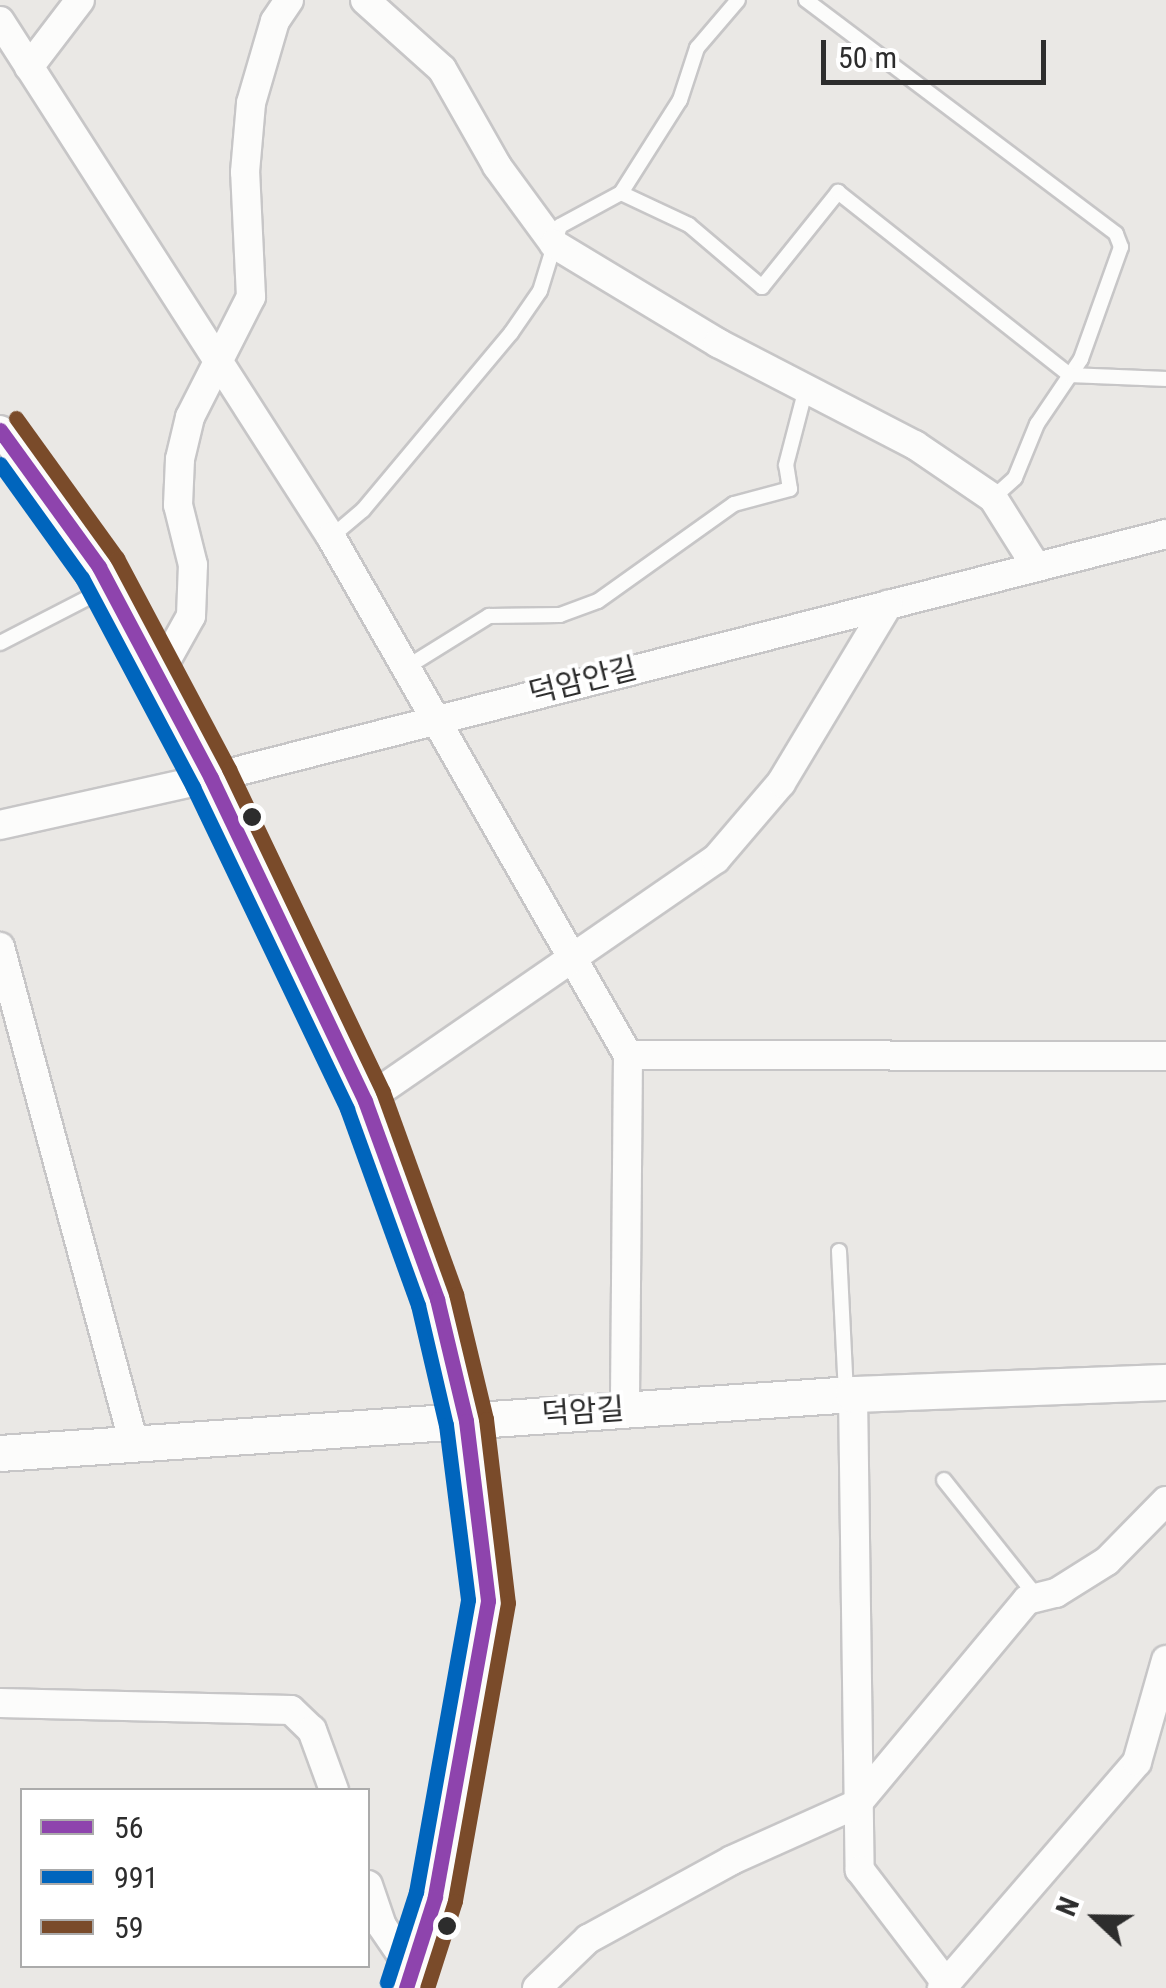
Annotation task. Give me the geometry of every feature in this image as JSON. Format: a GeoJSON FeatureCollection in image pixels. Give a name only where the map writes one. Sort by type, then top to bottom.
{"type":"FeatureCollection","features":[{"type":"Feature","properties":{"kind":"street"},"geometry":{"type":"LineString","coordinates":[[29,67],[80,0]]}},
{"type":"Feature","properties":{"kind":"street"},"geometry":{"type":"LineString","coordinates":[[157,677],[191,616],[193,565],[178,506],[180,460],[190,417],[251,297],[245,172],[252,102],[275,20],[289,0]]}},
{"type":"Feature","properties":{"kind":"street"},"geometry":{"type":"LineString","coordinates":[[365,0],[442,69],[497,166],[554,244],[718,343],[882,424],[994,498],[1035,565]]}},
{"type":"Feature","properties":{"kind":"street"},"geometry":{"type":"LineString","coordinates":[[0,20],[216,366],[331,537],[577,959],[628,1055],[626,1409]]}},
{"type":"Feature","properties":{"kind":"street"},"geometry":{"type":"LineString","coordinates":[[0,430],[109,586],[211,778],[365,1101],[436,1299],[466,1421],[488,1601],[436,1896],[409,1979]]}},
{"type":"Feature","properties":{"kind":"street","name":"덕암안길"},"geometry":{"type":"LineString","coordinates":[[0,825],[211,778],[436,717],[1166,534]]}},
{"type":"Feature","properties":{"kind":"street"},"geometry":{"type":"LineString","coordinates":[[365,1101],[577,959],[716,859],[781,783],[888,604]]}},
{"type":"Feature","properties":{"kind":"street"},"geometry":{"type":"LineString","coordinates":[[0,947],[134,1444]]}},
{"type":"Feature","properties":{"kind":"street"},"geometry":{"type":"LineString","coordinates":[[628,1055],[1166,1056]]}},
{"type":"Feature","properties":{"kind":"street","name":"덕암길"},"geometry":{"type":"LineString","coordinates":[[0,1453],[850,1394],[1166,1382]]}},
{"type":"Feature","properties":{"kind":"street"},"geometry":{"type":"LineString","coordinates":[[850,1394],[860,1870],[944,1986],[1137,1762],[1166,1660]]}},
{"type":"Feature","properties":{"kind":"street"},"geometry":{"type":"LineString","coordinates":[[537,1988],[588,1939],[732,1860],[857,1804],[982,1648],[1038,1598],[1107,1561],[1166,1502]]}},
{"type":"Feature","properties":{"kind":"street"},"geometry":{"type":"LineString","coordinates":[[0,1703],[291,1710],[312,1730],[333,1788]]}},
{"type":"Feature","properties":{"kind":"street"},"geometry":{"type":"LineString","coordinates":[[370,1890],[382,1926],[409,1979]]}},
{"type":"Feature","properties":{"kind":"lane"},"geometry":{"type":"LineString","coordinates":[[331,537],[363,510],[511,333],[540,291],[560,226],[622,192],[680,100],[697,48],[738,0]]}},
{"type":"Feature","properties":{"kind":"lane"},"geometry":{"type":"LineString","coordinates":[[806,0],[1116,234],[1118,261],[1070,374],[1037,424],[1014,478],[994,498]]}},
{"type":"Feature","properties":{"kind":"lane"},"geometry":{"type":"LineString","coordinates":[[622,192],[689,225],[762,287],[838,192],[1070,374],[1166,379]]}},
{"type":"Feature","properties":{"kind":"lane"},"geometry":{"type":"LineString","coordinates":[[407,668],[489,616],[560,615],[598,601],[734,504],[790,489],[786,465],[807,387]]}},
{"type":"Feature","properties":{"kind":"lane"},"geometry":{"type":"LineString","coordinates":[[0,644],[109,586]]}},
{"type":"Feature","properties":{"kind":"lane"},"geometry":{"type":"LineString","coordinates":[[839,1251],[850,1394]]}},
{"type":"Feature","properties":{"kind":"lane"},"geometry":{"type":"LineString","coordinates":[[944,1480],[1038,1598]]}},
{"type":"Feature","properties":{"kind":"transit line","name":"59"},"geometry":{"type":"LineString","coordinates":[[16,418],[117,558],[229,769],[383,1092],[456,1294],[486,1419],[508,1603],[455,1901],[427,1988]]}},
{"type":"Feature","properties":{"kind":"transit line","name":"56"},"geometry":{"type":"LineString","coordinates":[[0,430],[99,567],[211,778],[365,1101],[437,1299],[466,1421],[488,1601],[435,1897],[406,1988]]}},
{"type":"Feature","properties":{"kind":"transit line","name":"991"},"geometry":{"type":"LineString","coordinates":[[0,464],[82,578],[193,787],[347,1109],[418,1305],[446,1425],[468,1600],[416,1892],[387,1982]]}}]}
